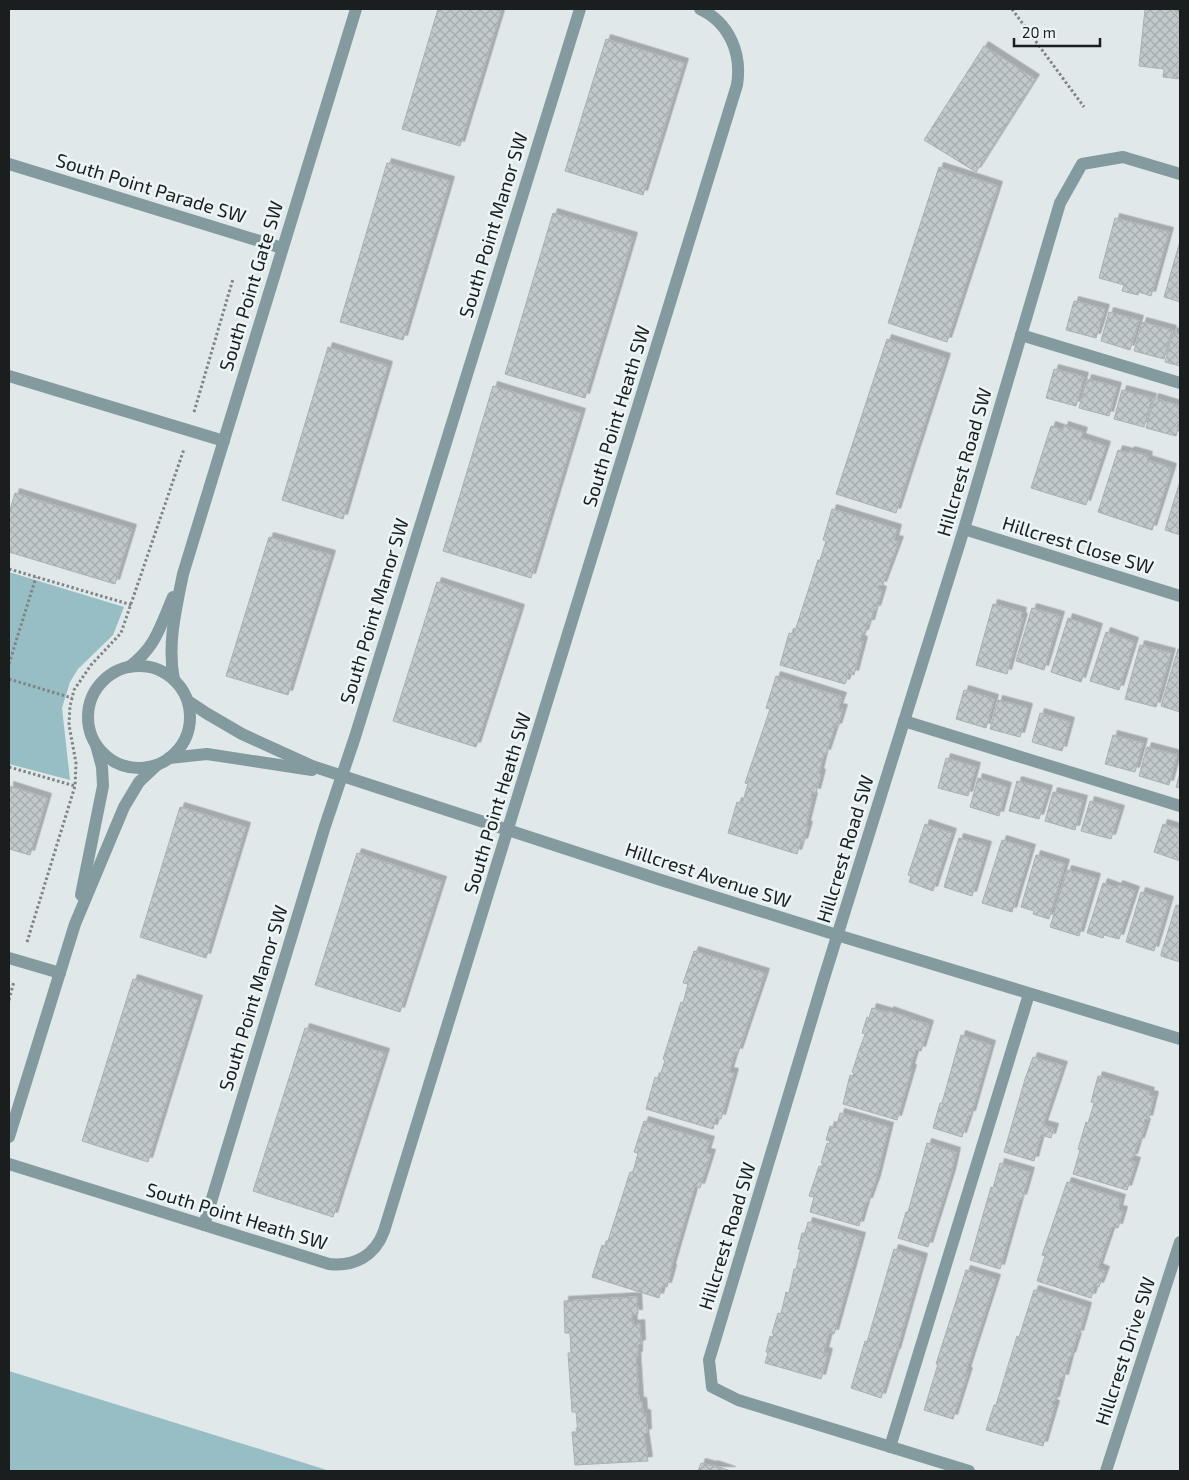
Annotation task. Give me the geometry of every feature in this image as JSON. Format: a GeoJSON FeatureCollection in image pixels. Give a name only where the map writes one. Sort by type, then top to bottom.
{"type":"FeatureCollection","features":[{"type":"Feature","properties":{"kind":"street","name":"South Point Gate SW"},"geometry":{"type":"LineString","coordinates":[[128,668],[141,658],[156,637],[183,574],[356,9]]}},
{"type":"Feature","properties":{"kind":"street","name":"South Point Manor SW"},"geometry":{"type":"LineString","coordinates":[[204,1225],[580,9]]}},
{"type":"Feature","properties":{"kind":"street","name":"South Point Heath SW"},"geometry":{"type":"LineString","coordinates":[[9,1164],[329,1264],[352,1264],[366,1257],[374,1249],[384,1231],[509,830],[736,85],[738,63],[732,40],[716,19],[700,9]]}},
{"type":"Feature","properties":{"kind":"street","name":"Hillcrest Road SW"},"geometry":{"type":"LineString","coordinates":[[969,1471],[738,1400],[712,1387],[709,1360],[837,936],[964,529],[1060,203],[1082,164],[1123,157],[1180,174]]}},
{"type":"Feature","properties":{"kind":"street","name":"South Point Parade SW"},"geometry":{"type":"LineString","coordinates":[[9,164],[282,248]]}},
{"type":"Feature","properties":{"kind":"street"},"geometry":{"type":"LineString","coordinates":[[1021,335],[1180,384]]}},
{"type":"Feature","properties":{"kind":"street"},"geometry":{"type":"LineString","coordinates":[[9,376],[224,441]]}},
{"type":"Feature","properties":{"kind":"street","name":"Hillcrest Close SW"},"geometry":{"type":"LineString","coordinates":[[964,529],[1180,596]]}},
{"type":"Feature","properties":{"kind":"street","name":"South Point Gate SW"},"geometry":{"type":"LineString","coordinates":[[174,680],[171,648],[173,626],[183,574]]}},
{"type":"Feature","properties":{"kind":"street"},"geometry":{"type":"LineString","coordinates":[[9,1137],[75,924],[103,786],[102,767],[94,741],[88,720],[94,694],[110,675],[128,668],[144,666],[167,674],[180,686],[188,701],[190,720],[188,732],[180,748],[169,758],[156,765],[142,768],[124,766],[104,753],[94,741]]}},
{"type":"Feature","properties":{"kind":"street","name":"Hillcrest Avenue SW"},"geometry":{"type":"LineString","coordinates":[[188,701],[206,713],[260,742],[312,766],[837,936],[1180,1039]]}},
{"type":"Feature","properties":{"kind":"street"},"geometry":{"type":"LineString","coordinates":[[904,721],[1180,806]]}},
{"type":"Feature","properties":{"kind":"street","name":"Hillcrest Avenue SW"},"geometry":{"type":"LineString","coordinates":[[169,758],[207,754],[342,775]]}},
{"type":"Feature","properties":{"kind":"street"},"geometry":{"type":"LineString","coordinates":[[75,924],[124,807],[139,782],[156,765]]}},
{"type":"Feature","properties":{"kind":"street"},"geometry":{"type":"LineString","coordinates":[[15,959],[60,973]]}},
{"type":"Feature","properties":{"kind":"street"},"geometry":{"type":"LineString","coordinates":[[890,1447],[1029,994]]}},
{"type":"Feature","properties":{"kind":"street","name":"Hillcrest Drive SW"},"geometry":{"type":"LineString","coordinates":[[1106,1471],[1180,1242]]}},
{"type":"Feature","properties":{"kind":"path"},"geometry":{"type":"LineString","coordinates":[[1012,9],[1084,107]]}},
{"type":"Feature","properties":{"kind":"path"},"geometry":{"type":"LineString","coordinates":[[9,568],[132,605],[121,633],[80,680],[72,698],[69,725],[76,763],[75,786],[15,959],[9,1000]]}},
{"type":"Feature","properties":{"kind":"path"},"geometry":{"type":"LineString","coordinates":[[9,664],[36,577]]}},
{"type":"Feature","properties":{"kind":"path"},"geometry":{"type":"LineString","coordinates":[[9,679],[72,698]]}},
{"type":"Feature","properties":{"kind":"path"},"geometry":{"type":"LineString","coordinates":[[9,767],[75,786]]}},
{"type":"Feature","properties":{"kind":"shaded area"},"geometry":{"type":"Polygon","coordinates":[[[9,572],[124,607],[113,635],[78,669],[70,682],[62,708],[70,780],[9,764],[9,572]]]}},
{"type":"Feature","properties":{"kind":"shaded area"},"geometry":{"type":"Polygon","coordinates":[[[9,1371],[330,1471],[9,1471],[9,1371]]]}},
{"type":"Feature","properties":{"kind":"building"},"geometry":{"type":"Polygon","coordinates":[[[438,9],[494,9],[501,11],[460,146],[402,129],[438,9]]]}},
{"type":"Feature","properties":{"kind":"building"},"geometry":{"type":"Polygon","coordinates":[[[1145,9],[1168,9],[1176,10],[1176,12],[1180,13],[1180,79],[1163,77],[1164,69],[1139,66],[1145,9]]]}},
{"type":"Feature","properties":{"kind":"building"},"geometry":{"type":"Polygon","coordinates":[[[606,39],[684,63],[643,195],[565,171],[606,39]]]}},
{"type":"Feature","properties":{"kind":"building"},"geometry":{"type":"Polygon","coordinates":[[[984,46],[1035,79],[976,172],[924,140],[984,46]]]}},
{"type":"Feature","properties":{"kind":"building"},"geometry":{"type":"Polygon","coordinates":[[[387,163],[450,181],[403,340],[340,322],[387,163]]]}},
{"type":"Feature","properties":{"kind":"building"},"geometry":{"type":"Polygon","coordinates":[[[939,167],[998,186],[947,342],[888,323],[939,167]]]}},
{"type":"Feature","properties":{"kind":"building"},"geometry":{"type":"Polygon","coordinates":[[[553,213],[633,237],[585,398],[505,374],[553,213]]]}},
{"type":"Feature","properties":{"kind":"building"},"geometry":{"type":"Polygon","coordinates":[[[1115,218],[1169,232],[1151,296],[1139,292],[1138,295],[1122,291],[1124,285],[1099,278],[1115,218]]]}},
{"type":"Feature","properties":{"kind":"building"},"geometry":{"type":"Polygon","coordinates":[[[1180,241],[1180,302],[1164,297],[1180,241]]]}},
{"type":"Feature","properties":{"kind":"building"},"geometry":{"type":"Polygon","coordinates":[[[1074,301],[1105,309],[1096,338],[1066,330],[1074,301]]]}},
{"type":"Feature","properties":{"kind":"building"},"geometry":{"type":"Polygon","coordinates":[[[1109,312],[1139,320],[1130,350],[1101,341],[1109,312]]]}},
{"type":"Feature","properties":{"kind":"building"},"geometry":{"type":"Polygon","coordinates":[[[1142,322],[1172,330],[1164,359],[1134,351],[1142,322]]]}},
{"type":"Feature","properties":{"kind":"building"},"geometry":{"type":"Polygon","coordinates":[[[1173,332],[1180,334],[1180,366],[1165,362],[1173,332]]]}},
{"type":"Feature","properties":{"kind":"building"},"geometry":{"type":"Polygon","coordinates":[[[887,339],[946,358],[896,513],[836,494],[887,339]]]}},
{"type":"Feature","properties":{"kind":"building"},"geometry":{"type":"Polygon","coordinates":[[[328,347],[388,366],[343,519],[282,500],[328,347]]]}},
{"type":"Feature","properties":{"kind":"building"},"geometry":{"type":"Polygon","coordinates":[[[1054,369],[1084,377],[1076,406],[1046,398],[1054,369]]]}},
{"type":"Feature","properties":{"kind":"building"},"geometry":{"type":"Polygon","coordinates":[[[1087,379],[1117,387],[1109,416],[1079,408],[1087,379]]]}},
{"type":"Feature","properties":{"kind":"building"},"geometry":{"type":"Polygon","coordinates":[[[493,386],[581,413],[531,578],[443,551],[493,386]]]}},
{"type":"Feature","properties":{"kind":"building"},"geometry":{"type":"Polygon","coordinates":[[[1122,390],[1152,398],[1144,427],[1114,419],[1122,390]]]}},
{"type":"Feature","properties":{"kind":"building"},"geometry":{"type":"Polygon","coordinates":[[[1154,398],[1180,406],[1180,419],[1176,436],[1146,428],[1154,398]]]}},
{"type":"Feature","properties":{"kind":"building"},"geometry":{"type":"Polygon","coordinates":[[[1051,426],[1063,430],[1064,426],[1083,432],[1081,438],[1106,446],[1086,505],[1031,488],[1051,426]]]}},
{"type":"Feature","properties":{"kind":"building"},"geometry":{"type":"Polygon","coordinates":[[[1118,450],[1148,456],[1147,460],[1172,468],[1152,530],[1098,512],[1118,450]]]}},
{"type":"Feature","properties":{"kind":"building"},"geometry":{"type":"Polygon","coordinates":[[[1180,481],[1180,535],[1165,530],[1180,481]]]}},
{"type":"Feature","properties":{"kind":"building"},"geometry":{"type":"Polygon","coordinates":[[[15,493],[132,529],[115,584],[9,552],[9,513],[15,493]]]}},
{"type":"Feature","properties":{"kind":"building"},"geometry":{"type":"Polygon","coordinates":[[[832,509],[897,529],[894,540],[899,541],[882,586],[879,585],[878,589],[882,591],[876,610],[874,609],[870,624],[867,624],[864,634],[862,634],[860,640],[863,641],[854,675],[849,673],[845,684],[780,665],[789,633],[794,634],[818,560],[820,560],[826,541],[823,540],[832,509]]]}},
{"type":"Feature","properties":{"kind":"building"},"geometry":{"type":"Polygon","coordinates":[[[269,537],[331,555],[288,695],[226,676],[269,537]]]}},
{"type":"Feature","properties":{"kind":"building"},"geometry":{"type":"Polygon","coordinates":[[[437,582],[520,609],[476,747],[393,721],[437,582]]]}},
{"type":"Feature","properties":{"kind":"building"},"geometry":{"type":"Polygon","coordinates":[[[993,604],[1022,612],[1021,617],[1023,618],[1007,674],[976,665],[993,604]]]}},
{"type":"Feature","properties":{"kind":"building"},"geometry":{"type":"Polygon","coordinates":[[[1032,608],[1060,616],[1044,670],[1016,661],[1032,608]]]}},
{"type":"Feature","properties":{"kind":"building"},"geometry":{"type":"Polygon","coordinates":[[[1068,618],[1098,628],[1081,682],[1051,672],[1068,618]]]}},
{"type":"Feature","properties":{"kind":"building"},"geometry":{"type":"Polygon","coordinates":[[[1106,632],[1134,642],[1119,690],[1090,681],[1106,632]]]}},
{"type":"Feature","properties":{"kind":"building"},"geometry":{"type":"Polygon","coordinates":[[[1140,645],[1171,653],[1156,707],[1125,699],[1140,645]]]}},
{"type":"Feature","properties":{"kind":"building"},"geometry":{"type":"Polygon","coordinates":[[[1178,649],[1180,649],[1180,712],[1161,706],[1178,649]]]}},
{"type":"Feature","properties":{"kind":"building"},"geometry":{"type":"Polygon","coordinates":[[[776,676],[842,697],[838,708],[843,709],[826,754],[824,753],[816,793],[812,792],[811,796],[813,797],[806,825],[808,826],[803,843],[801,842],[797,854],[728,833],[737,802],[742,804],[748,784],[745,783],[770,709],[766,708],[776,676]]]}},
{"type":"Feature","properties":{"kind":"building"},"geometry":{"type":"Polygon","coordinates":[[[964,690],[994,699],[986,728],[956,719],[964,690]]]}},
{"type":"Feature","properties":{"kind":"building"},"geometry":{"type":"Polygon","coordinates":[[[998,700],[1028,708],[1020,737],[990,729],[998,700]]]}},
{"type":"Feature","properties":{"kind":"building"},"geometry":{"type":"Polygon","coordinates":[[[1040,713],[1070,722],[1062,751],[1032,742],[1040,713]]]}},
{"type":"Feature","properties":{"kind":"building"},"geometry":{"type":"Polygon","coordinates":[[[1113,735],[1143,743],[1135,772],[1105,764],[1113,735]]]}},
{"type":"Feature","properties":{"kind":"building"},"geometry":{"type":"Polygon","coordinates":[[[1147,747],[1177,755],[1169,785],[1139,776],[1147,747]]]}},
{"type":"Feature","properties":{"kind":"building"},"geometry":{"type":"Polygon","coordinates":[[[946,758],[976,767],[968,796],[938,788],[946,758]]]}},
{"type":"Feature","properties":{"kind":"building"},"geometry":{"type":"Polygon","coordinates":[[[1180,773],[1180,788],[1176,787],[1180,773]]]}},
{"type":"Feature","properties":{"kind":"building"},"geometry":{"type":"Polygon","coordinates":[[[978,778],[1007,787],[999,816],[970,807],[978,778]]]}},
{"type":"Feature","properties":{"kind":"building"},"geometry":{"type":"Polygon","coordinates":[[[1017,781],[1048,790],[1039,819],[1009,811],[1017,781]]]}},
{"type":"Feature","properties":{"kind":"building"},"geometry":{"type":"Polygon","coordinates":[[[9,786],[47,798],[30,855],[9,849],[9,786]]]}},
{"type":"Feature","properties":{"kind":"building"},"geometry":{"type":"Polygon","coordinates":[[[1053,792],[1083,800],[1075,830],[1045,821],[1053,792]]]}},
{"type":"Feature","properties":{"kind":"building"},"geometry":{"type":"Polygon","coordinates":[[[1090,801],[1120,810],[1111,839],[1081,831],[1090,801]]]}},
{"type":"Feature","properties":{"kind":"building"},"geometry":{"type":"Polygon","coordinates":[[[180,807],[246,827],[206,958],[140,937],[180,807]]]}},
{"type":"Feature","properties":{"kind":"building"},"geometry":{"type":"Polygon","coordinates":[[[925,824],[952,833],[933,891],[909,882],[911,876],[908,875],[925,824]]]}},
{"type":"Feature","properties":{"kind":"building"},"geometry":{"type":"Polygon","coordinates":[[[1163,824],[1180,829],[1180,861],[1154,852],[1163,824]]]}},
{"type":"Feature","properties":{"kind":"building"},"geometry":{"type":"Polygon","coordinates":[[[959,838],[987,846],[972,896],[944,887],[959,838]]]}},
{"type":"Feature","properties":{"kind":"building"},"geometry":{"type":"Polygon","coordinates":[[[1002,840],[1031,849],[1012,912],[982,903],[1002,840]]]}},
{"type":"Feature","properties":{"kind":"building"},"geometry":{"type":"Polygon","coordinates":[[[357,853],[442,881],[400,1012],[315,985],[357,853]]]}},
{"type":"Feature","properties":{"kind":"building"},"geometry":{"type":"Polygon","coordinates":[[[1036,855],[1065,864],[1049,919],[1033,914],[1034,911],[1021,907],[1036,855]]]}},
{"type":"Feature","properties":{"kind":"building"},"geometry":{"type":"Polygon","coordinates":[[[1067,870],[1096,878],[1079,936],[1050,927],[1067,870]]]}},
{"type":"Feature","properties":{"kind":"building"},"geometry":{"type":"Polygon","coordinates":[[[1103,883],[1117,888],[1118,885],[1135,891],[1119,939],[1104,935],[1103,938],[1087,933],[1103,883]]]}},
{"type":"Feature","properties":{"kind":"building"},"geometry":{"type":"Polygon","coordinates":[[[1141,892],[1169,901],[1154,951],[1126,942],[1141,892]]]}},
{"type":"Feature","properties":{"kind":"building"},"geometry":{"type":"Polygon","coordinates":[[[1176,905],[1180,906],[1180,962],[1161,956],[1176,905]]]}},
{"type":"Feature","properties":{"kind":"building"},"geometry":{"type":"Polygon","coordinates":[[[694,951],[765,973],[738,1053],[735,1052],[729,1072],[734,1073],[721,1119],[716,1118],[713,1129],[646,1109],[655,1077],[659,1079],[665,1060],[663,1059],[681,1002],[683,1003],[688,984],[683,983],[694,951]]]}},
{"type":"Feature","properties":{"kind":"building"},"geometry":{"type":"Polygon","coordinates":[[[133,979],[198,1000],[148,1162],[82,1141],[133,979]]]}},
{"type":"Feature","properties":{"kind":"building"},"geometry":{"type":"Polygon","coordinates":[[[872,1008],[889,1013],[889,1011],[929,1025],[921,1051],[916,1050],[897,1120],[843,1104],[850,1075],[853,1076],[854,1073],[852,1072],[857,1057],[859,1057],[857,1056],[865,1034],[862,1033],[872,1008]]]}},
{"type":"Feature","properties":{"kind":"building"},"geometry":{"type":"Polygon","coordinates":[[[305,1028],[385,1053],[333,1217],[253,1191],[305,1028]]]}},
{"type":"Feature","properties":{"kind":"building"},"geometry":{"type":"Polygon","coordinates":[[[961,1035],[991,1045],[971,1115],[969,1115],[962,1137],[933,1128],[961,1035]]]}},
{"type":"Feature","properties":{"kind":"building"},"geometry":{"type":"Polygon","coordinates":[[[1033,1057],[1063,1066],[1043,1125],[1054,1128],[1051,1138],[1041,1135],[1034,1161],[1004,1152],[1033,1057]]]}},
{"type":"Feature","properties":{"kind":"building"},"geometry":{"type":"Polygon","coordinates":[[[1098,1076],[1150,1092],[1149,1095],[1154,1096],[1148,1120],[1145,1119],[1144,1122],[1146,1123],[1140,1142],[1138,1142],[1133,1158],[1130,1160],[1136,1162],[1127,1190],[1073,1174],[1080,1150],[1078,1149],[1094,1103],[1091,1102],[1098,1076]]]}},
{"type":"Feature","properties":{"kind":"building"},"geometry":{"type":"Polygon","coordinates":[[[840,1113],[889,1127],[876,1180],[868,1202],[866,1202],[859,1226],[810,1212],[814,1197],[809,1196],[819,1166],[823,1167],[824,1163],[821,1163],[827,1143],[829,1144],[830,1141],[826,1140],[830,1126],[836,1128],[840,1113]]]}},
{"type":"Feature","properties":{"kind":"building"},"geometry":{"type":"Polygon","coordinates":[[[644,1121],[710,1141],[706,1153],[711,1154],[705,1173],[700,1188],[695,1186],[667,1287],[662,1286],[659,1298],[592,1277],[602,1245],[606,1247],[630,1172],[633,1172],[638,1153],[634,1152],[644,1121]]]}},
{"type":"Feature","properties":{"kind":"building"},"geometry":{"type":"Polygon","coordinates":[[[927,1143],[956,1152],[928,1247],[898,1238],[906,1212],[908,1212],[927,1143]]]}},
{"type":"Feature","properties":{"kind":"building"},"geometry":{"type":"Polygon","coordinates":[[[1000,1163],[1030,1172],[1022,1199],[1020,1198],[1000,1269],[970,1260],[991,1187],[993,1188],[1000,1163]]]}},
{"type":"Feature","properties":{"kind":"building"},"geometry":{"type":"Polygon","coordinates":[[[1067,1182],[1121,1199],[1118,1210],[1123,1211],[1118,1228],[1112,1227],[1098,1268],[1105,1271],[1099,1287],[1095,1286],[1091,1298],[1037,1281],[1045,1256],[1042,1255],[1067,1182]]]}},
{"type":"Feature","properties":{"kind":"building"},"geometry":{"type":"Polygon","coordinates":[[[808,1222],[861,1237],[834,1334],[829,1333],[824,1352],[828,1353],[821,1379],[765,1363],[770,1336],[773,1337],[774,1334],[772,1333],[778,1313],[781,1314],[786,1292],[789,1293],[794,1269],[796,1269],[800,1251],[802,1250],[798,1249],[802,1233],[805,1233],[808,1222]]]}},
{"type":"Feature","properties":{"kind":"building"},"geometry":{"type":"Polygon","coordinates":[[[894,1249],[923,1258],[881,1398],[851,1388],[865,1341],[867,1342],[894,1249]]]}},
{"type":"Feature","properties":{"kind":"building"},"geometry":{"type":"Polygon","coordinates":[[[966,1270],[996,1279],[953,1419],[924,1410],[938,1364],[936,1364],[966,1270]]]}},
{"type":"Feature","properties":{"kind":"building"},"geometry":{"type":"Polygon","coordinates":[[[1034,1290],[1087,1307],[1079,1335],[1076,1334],[1077,1337],[1064,1379],[1060,1378],[1059,1381],[1055,1401],[1052,1404],[1055,1405],[1043,1446],[986,1430],[1034,1290]]]}},
{"type":"Feature","properties":{"kind":"building"},"geometry":{"type":"Polygon","coordinates":[[[637,1297],[638,1314],[632,1314],[633,1325],[640,1324],[641,1344],[638,1345],[638,1356],[636,1356],[639,1402],[642,1402],[643,1414],[646,1414],[647,1433],[644,1434],[648,1461],[575,1465],[572,1432],[578,1432],[576,1412],[572,1412],[568,1353],[571,1353],[570,1333],[565,1333],[564,1301],[637,1297]]]}},
{"type":"Feature","properties":{"kind":"building"},"geometry":{"type":"Polygon","coordinates":[[[701,1463],[713,1465],[731,1471],[698,1471],[701,1463]]]}}]}
